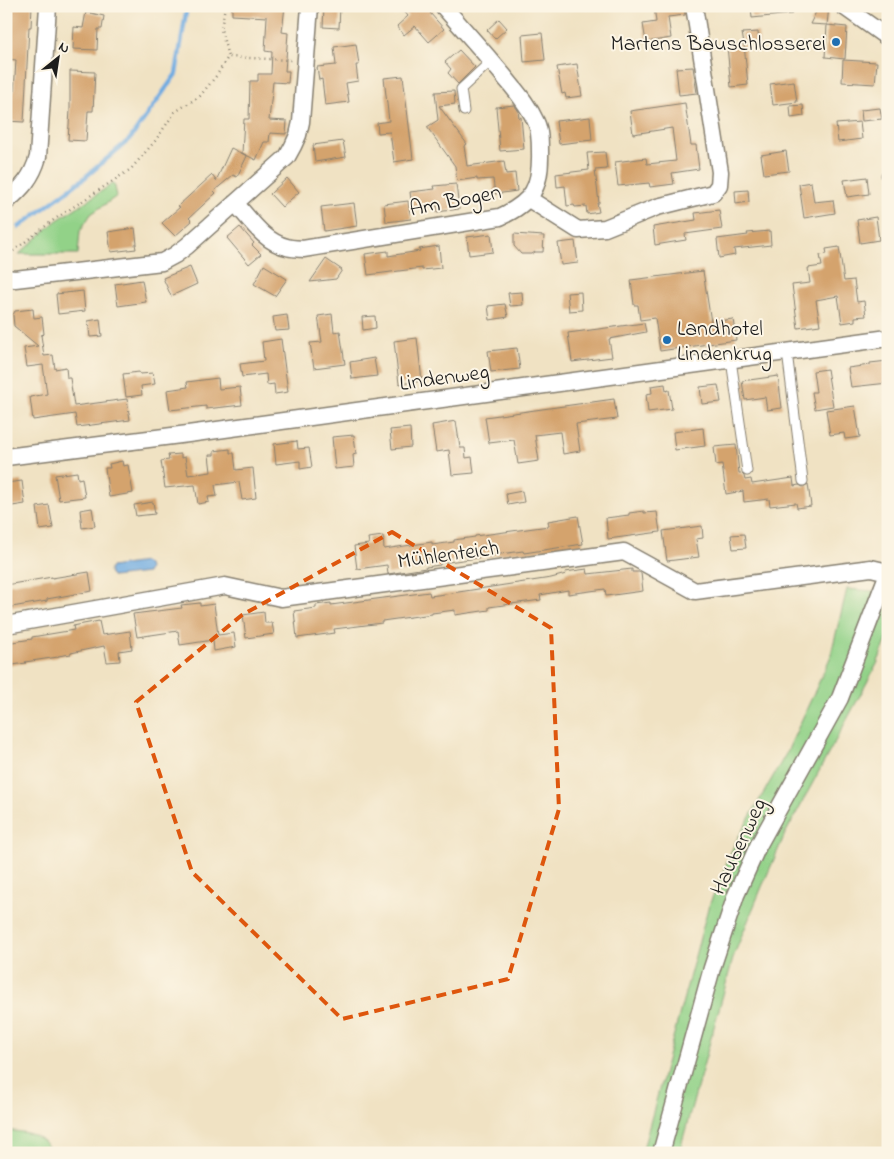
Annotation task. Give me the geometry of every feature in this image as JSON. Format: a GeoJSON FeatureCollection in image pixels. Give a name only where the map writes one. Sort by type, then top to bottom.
{"type":"FeatureCollection","features":[{"type":"Feature","properties":{"kind":"street"},"geometry":{"type":"LineString","coordinates":[[6,202],[30,178],[38,157],[48,6]]}},
{"type":"Feature","properties":{"kind":"street"},"geometry":{"type":"LineString","coordinates":[[6,278],[15,279],[162,262],[187,246],[287,156],[294,146],[301,122],[310,6]]}},
{"type":"Feature","properties":{"kind":"street","name":"Am Bogen"},"geometry":{"type":"LineString","coordinates":[[235,203],[263,234],[273,242],[287,247],[303,249],[500,217],[515,210],[529,199],[538,184],[541,166],[537,124],[524,100],[443,6]]}},
{"type":"Feature","properties":{"kind":"street"},"geometry":{"type":"LineString","coordinates":[[529,199],[578,230],[605,228],[657,206],[713,193],[719,185],[720,172],[694,6]]}},
{"type":"Feature","properties":{"kind":"street"},"geometry":{"type":"LineString","coordinates":[[843,6],[888,38]]}},
{"type":"Feature","properties":{"kind":"street","name":"Lindenweg"},"geometry":{"type":"LineString","coordinates":[[6,457],[188,434],[888,338]]}},
{"type":"Feature","properties":{"kind":"street","name":"Mühlenteich"},"geometry":{"type":"LineString","coordinates":[[6,625],[225,586],[281,598],[624,552],[695,591],[871,568],[888,572]]}},
{"type":"Feature","properties":{"kind":"street","name":"Haubenweg"},"geometry":{"type":"LineString","coordinates":[[661,1153],[712,968],[736,895],[758,846],[840,698],[888,572]]}},
{"type":"Feature","properties":{"kind":"lane"},"geometry":{"type":"LineString","coordinates":[[464,112],[461,89],[491,60]]}},
{"type":"Feature","properties":{"kind":"lane"},"geometry":{"type":"LineString","coordinates":[[886,175],[888,189]]}},
{"type":"Feature","properties":{"kind":"lane"},"geometry":{"type":"LineString","coordinates":[[787,352],[803,481]]}},
{"type":"Feature","properties":{"kind":"lane"},"geometry":{"type":"LineString","coordinates":[[730,360],[747,471]]}},
{"type":"Feature","properties":{"kind":"path"},"geometry":{"type":"LineString","coordinates":[[6,258],[55,219],[131,169],[155,141],[175,112],[200,96],[217,75],[228,57],[221,29],[225,6]]}},
{"type":"Feature","properties":{"kind":"path"},"geometry":{"type":"LineString","coordinates":[[228,57],[305,60]]}},
{"type":"Feature","properties":{"kind":"highlighted area"},"geometry":{"type":"Polygon","coordinates":[[[392,532],[551,628],[559,809],[508,979],[342,1019],[192,872],[136,702],[242,615],[392,532]]]}},
{"type":"Feature","properties":{"kind":"green space"},"geometry":{"type":"Polygon","coordinates":[[[114,183],[117,196],[91,214],[80,231],[78,254],[19,254],[56,221],[114,183]]]}},
{"type":"Feature","properties":{"kind":"green space"},"geometry":{"type":"Polygon","coordinates":[[[847,589],[888,592],[888,637],[877,664],[785,834],[734,955],[679,1153],[642,1153],[708,908],[735,843],[787,752],[830,658],[847,589]]]}},
{"type":"Feature","properties":{"kind":"green space"},"geometry":{"type":"Polygon","coordinates":[[[6,1130],[27,1133],[38,1137],[52,1153],[6,1153],[6,1130]]]}},
{"type":"Feature","properties":{"kind":"water"},"geometry":{"type":"Polygon","coordinates":[[[144,562],[148,565],[147,573],[113,577],[109,571],[111,567],[144,562]]]}},
{"type":"Feature","properties":{"kind":"building"},"geometry":{"type":"Polygon","coordinates":[[[10,6],[32,6],[31,27],[29,27],[24,122],[6,121],[6,91],[14,92],[16,60],[7,59],[10,6]]]}},
{"type":"Feature","properties":{"kind":"building"},"geometry":{"type":"Polygon","coordinates":[[[232,6],[285,6],[282,32],[288,33],[285,71],[289,71],[288,83],[273,82],[269,120],[287,121],[286,134],[270,133],[269,142],[264,142],[256,160],[242,153],[244,119],[249,119],[250,81],[258,81],[258,74],[271,74],[272,52],[265,51],[267,17],[232,15],[232,6]]]}},
{"type":"Feature","properties":{"kind":"building"},"geometry":{"type":"Polygon","coordinates":[[[324,6],[340,6],[339,28],[323,27],[324,6]]]}},
{"type":"Feature","properties":{"kind":"building"},"geometry":{"type":"Polygon","coordinates":[[[400,6],[433,6],[434,10],[430,13],[444,29],[429,42],[415,26],[404,35],[397,26],[408,16],[400,6]]]}},
{"type":"Feature","properties":{"kind":"building"},"geometry":{"type":"Polygon","coordinates":[[[654,6],[684,6],[685,15],[668,17],[671,38],[646,42],[643,24],[656,22],[654,6]]]}},
{"type":"Feature","properties":{"kind":"building"},"geometry":{"type":"Polygon","coordinates":[[[751,6],[791,6],[792,14],[752,18],[751,6]]]}},
{"type":"Feature","properties":{"kind":"building"},"geometry":{"type":"Polygon","coordinates":[[[819,6],[829,6],[827,25],[810,24],[819,6]]]}},
{"type":"Feature","properties":{"kind":"building"},"geometry":{"type":"Polygon","coordinates":[[[86,12],[104,16],[102,29],[98,29],[97,50],[73,49],[74,27],[83,28],[86,12]]]}},
{"type":"Feature","properties":{"kind":"building"},"geometry":{"type":"Polygon","coordinates":[[[499,19],[507,28],[495,39],[487,30],[499,19]]]}},
{"type":"Feature","properties":{"kind":"building","name":"Martens Bauschlosserei"},"geometry":{"type":"Polygon","coordinates":[[[827,25],[847,27],[845,59],[825,57],[827,25]]]}},
{"type":"Feature","properties":{"kind":"building"},"geometry":{"type":"Polygon","coordinates":[[[758,32],[759,43],[744,44],[742,33],[758,32]]]}},
{"type":"Feature","properties":{"kind":"building"},"geometry":{"type":"Polygon","coordinates":[[[542,33],[545,60],[524,62],[522,35],[542,33]]]}},
{"type":"Feature","properties":{"kind":"building"},"geometry":{"type":"Polygon","coordinates":[[[356,44],[359,65],[356,65],[358,81],[346,83],[349,102],[325,105],[322,79],[319,80],[317,67],[336,65],[334,47],[356,44]]]}},
{"type":"Feature","properties":{"kind":"building"},"geometry":{"type":"Polygon","coordinates":[[[744,44],[748,85],[731,87],[727,46],[744,44]]]}},
{"type":"Feature","properties":{"kind":"building"},"geometry":{"type":"Polygon","coordinates":[[[459,50],[475,67],[458,84],[448,73],[451,69],[445,62],[459,50]]]}},
{"type":"Feature","properties":{"kind":"building"},"geometry":{"type":"Polygon","coordinates":[[[843,60],[877,62],[875,84],[842,82],[843,60]]]}},
{"type":"Feature","properties":{"kind":"building"},"geometry":{"type":"Polygon","coordinates":[[[577,64],[582,96],[566,98],[565,93],[562,94],[557,67],[577,64]]]}},
{"type":"Feature","properties":{"kind":"building"},"geometry":{"type":"Polygon","coordinates":[[[693,67],[697,93],[679,95],[676,68],[693,67]]]}},
{"type":"Feature","properties":{"kind":"building"},"geometry":{"type":"Polygon","coordinates":[[[70,71],[95,72],[93,111],[88,111],[86,141],[68,140],[70,71]]]}},
{"type":"Feature","properties":{"kind":"building"},"geometry":{"type":"Polygon","coordinates":[[[403,76],[413,159],[394,162],[390,132],[378,133],[377,123],[389,121],[384,78],[403,76]]]}},
{"type":"Feature","properties":{"kind":"building"},"geometry":{"type":"Polygon","coordinates":[[[794,81],[797,102],[773,105],[770,84],[794,81]]]}},
{"type":"Feature","properties":{"kind":"building"},"geometry":{"type":"Polygon","coordinates":[[[454,91],[455,104],[439,106],[467,144],[464,146],[467,166],[504,161],[506,174],[515,173],[517,191],[495,194],[493,179],[477,180],[477,178],[457,181],[455,166],[427,127],[438,120],[435,92],[454,91]]]}},
{"type":"Feature","properties":{"kind":"building"},"geometry":{"type":"Polygon","coordinates":[[[685,103],[691,145],[696,145],[699,169],[672,173],[674,184],[650,187],[649,183],[618,186],[615,162],[646,158],[647,164],[676,161],[672,128],[633,134],[630,111],[685,103]]]}},
{"type":"Feature","properties":{"kind":"building"},"geometry":{"type":"Polygon","coordinates":[[[514,105],[518,110],[519,118],[521,117],[524,149],[500,151],[496,107],[514,105]]]}},
{"type":"Feature","properties":{"kind":"building"},"geometry":{"type":"Polygon","coordinates":[[[803,105],[804,116],[791,118],[790,106],[803,105]]]}},
{"type":"Feature","properties":{"kind":"building"},"geometry":{"type":"Polygon","coordinates":[[[880,108],[882,119],[862,121],[861,110],[880,108]]]}},
{"type":"Feature","properties":{"kind":"building"},"geometry":{"type":"Polygon","coordinates":[[[590,117],[592,140],[559,144],[556,121],[590,117]]]}},
{"type":"Feature","properties":{"kind":"building"},"geometry":{"type":"Polygon","coordinates":[[[860,122],[862,139],[838,142],[836,124],[860,122]]]}},
{"type":"Feature","properties":{"kind":"building"},"geometry":{"type":"Polygon","coordinates":[[[343,141],[346,157],[315,162],[313,145],[343,141]]]}},
{"type":"Feature","properties":{"kind":"building"},"geometry":{"type":"Polygon","coordinates":[[[231,148],[247,156],[237,177],[233,175],[214,191],[216,193],[189,218],[192,221],[175,236],[162,223],[212,175],[216,181],[231,148]]]}},
{"type":"Feature","properties":{"kind":"building"},"geometry":{"type":"Polygon","coordinates":[[[786,151],[789,171],[764,174],[761,155],[786,151]]]}},
{"type":"Feature","properties":{"kind":"building"},"geometry":{"type":"Polygon","coordinates":[[[605,152],[607,169],[595,170],[599,212],[587,214],[586,206],[567,206],[565,186],[557,187],[556,174],[589,170],[587,153],[605,152]]]}},
{"type":"Feature","properties":{"kind":"building"},"geometry":{"type":"Polygon","coordinates":[[[867,177],[869,194],[847,197],[844,180],[867,177]]]}},
{"type":"Feature","properties":{"kind":"building"},"geometry":{"type":"Polygon","coordinates":[[[287,178],[299,192],[282,207],[270,194],[287,178]]]}},
{"type":"Feature","properties":{"kind":"building"},"geometry":{"type":"Polygon","coordinates":[[[811,182],[814,202],[833,200],[835,213],[804,218],[799,184],[811,182]]]}},
{"type":"Feature","properties":{"kind":"building"},"geometry":{"type":"Polygon","coordinates":[[[456,184],[459,209],[437,212],[437,205],[412,208],[410,192],[435,189],[434,186],[456,184]]]}},
{"type":"Feature","properties":{"kind":"building"},"geometry":{"type":"Polygon","coordinates":[[[748,190],[749,202],[736,204],[735,191],[748,190]]]}},
{"type":"Feature","properties":{"kind":"building"},"geometry":{"type":"Polygon","coordinates":[[[408,201],[411,219],[386,222],[384,204],[408,201]]]}},
{"type":"Feature","properties":{"kind":"building"},"geometry":{"type":"Polygon","coordinates":[[[354,203],[357,226],[324,231],[321,207],[354,203]]]}},
{"type":"Feature","properties":{"kind":"building"},"geometry":{"type":"Polygon","coordinates":[[[719,210],[722,229],[685,234],[686,240],[655,245],[653,227],[696,220],[695,213],[719,210]]]}},
{"type":"Feature","properties":{"kind":"building"},"geometry":{"type":"Polygon","coordinates":[[[876,217],[879,240],[860,243],[857,220],[876,217]]]}},
{"type":"Feature","properties":{"kind":"building"},"geometry":{"type":"Polygon","coordinates":[[[240,227],[254,243],[252,245],[261,254],[249,264],[227,238],[240,227]]]}},
{"type":"Feature","properties":{"kind":"building"},"geometry":{"type":"Polygon","coordinates":[[[135,228],[136,249],[111,252],[108,232],[135,228]]]}},
{"type":"Feature","properties":{"kind":"building"},"geometry":{"type":"Polygon","coordinates":[[[770,231],[771,245],[734,249],[735,255],[719,258],[717,239],[770,231]]]}},
{"type":"Feature","properties":{"kind":"building"},"geometry":{"type":"Polygon","coordinates":[[[491,234],[493,252],[469,255],[467,237],[491,234]]]}},
{"type":"Feature","properties":{"kind":"building"},"geometry":{"type":"Polygon","coordinates":[[[514,234],[544,236],[543,252],[521,254],[514,246],[514,234]]]}},
{"type":"Feature","properties":{"kind":"building"},"geometry":{"type":"Polygon","coordinates":[[[575,241],[578,263],[561,265],[558,243],[575,241]]]}},
{"type":"Feature","properties":{"kind":"building"},"geometry":{"type":"Polygon","coordinates":[[[439,246],[441,268],[422,270],[422,268],[368,275],[365,254],[388,251],[388,256],[439,246]]]}},
{"type":"Feature","properties":{"kind":"building"},"geometry":{"type":"Polygon","coordinates":[[[839,247],[844,281],[854,280],[857,302],[864,301],[866,316],[855,317],[855,321],[842,323],[838,296],[816,300],[820,325],[798,328],[792,285],[810,283],[808,268],[822,266],[820,255],[827,254],[826,249],[839,247]]]}},
{"type":"Feature","properties":{"kind":"building"},"geometry":{"type":"Polygon","coordinates":[[[326,259],[342,270],[336,279],[310,282],[326,259]]]}},
{"type":"Feature","properties":{"kind":"building"},"geometry":{"type":"Polygon","coordinates":[[[264,265],[287,279],[275,296],[254,284],[264,265]]]}},
{"type":"Feature","properties":{"kind":"building"},"geometry":{"type":"Polygon","coordinates":[[[190,267],[197,284],[171,296],[163,278],[190,267]]]}},
{"type":"Feature","properties":{"kind":"building"},"geometry":{"type":"Polygon","coordinates":[[[703,271],[711,322],[733,319],[736,340],[660,351],[655,318],[640,320],[638,305],[634,305],[631,280],[703,271]]]}},
{"type":"Feature","properties":{"kind":"building"},"geometry":{"type":"Polygon","coordinates":[[[142,280],[146,302],[118,306],[115,284],[142,280]]]}},
{"type":"Feature","properties":{"kind":"building"},"geometry":{"type":"Polygon","coordinates":[[[83,291],[85,311],[58,314],[56,294],[83,291]]]}},
{"type":"Feature","properties":{"kind":"building"},"geometry":{"type":"Polygon","coordinates":[[[522,292],[523,305],[510,306],[508,293],[522,292]]]}},
{"type":"Feature","properties":{"kind":"building"},"geometry":{"type":"Polygon","coordinates":[[[581,292],[582,310],[569,311],[567,293],[581,292]]]}},
{"type":"Feature","properties":{"kind":"building"},"geometry":{"type":"Polygon","coordinates":[[[505,304],[508,317],[490,320],[488,306],[505,304]]]}},
{"type":"Feature","properties":{"kind":"building"},"geometry":{"type":"Polygon","coordinates":[[[33,309],[34,318],[42,317],[44,334],[41,335],[44,356],[53,355],[55,369],[66,367],[67,378],[70,378],[74,406],[127,399],[130,420],[77,427],[75,414],[33,420],[30,397],[47,394],[43,365],[27,367],[24,348],[38,346],[14,326],[13,315],[15,311],[33,309]]]}},
{"type":"Feature","properties":{"kind":"building"},"geometry":{"type":"Polygon","coordinates":[[[332,314],[334,332],[340,331],[345,364],[314,368],[310,343],[322,342],[318,316],[332,314]]]}},
{"type":"Feature","properties":{"kind":"building"},"geometry":{"type":"Polygon","coordinates":[[[287,315],[289,330],[275,331],[273,317],[287,315]]]}},
{"type":"Feature","properties":{"kind":"building"},"geometry":{"type":"Polygon","coordinates":[[[375,316],[376,328],[363,330],[362,317],[375,316]]]}},
{"type":"Feature","properties":{"kind":"building"},"geometry":{"type":"Polygon","coordinates":[[[100,319],[102,336],[90,337],[88,321],[100,319]]]}},
{"type":"Feature","properties":{"kind":"building"},"geometry":{"type":"Polygon","coordinates":[[[644,323],[646,332],[609,339],[612,357],[572,362],[568,333],[644,323]]]}},
{"type":"Feature","properties":{"kind":"building"},"geometry":{"type":"Polygon","coordinates":[[[417,338],[422,381],[399,384],[394,341],[417,338]]]}},
{"type":"Feature","properties":{"kind":"building"},"geometry":{"type":"Polygon","coordinates":[[[281,339],[288,392],[275,394],[274,384],[267,385],[266,374],[242,377],[240,364],[264,361],[262,342],[281,339]]]}},
{"type":"Feature","properties":{"kind":"building"},"geometry":{"type":"Polygon","coordinates":[[[517,348],[520,369],[491,372],[488,351],[517,348]]]}},
{"type":"Feature","properties":{"kind":"building"},"geometry":{"type":"Polygon","coordinates":[[[374,358],[377,376],[352,379],[350,362],[374,358]]]}},
{"type":"Feature","properties":{"kind":"building"},"geometry":{"type":"Polygon","coordinates":[[[888,361],[888,383],[851,387],[848,368],[888,361]]]}},
{"type":"Feature","properties":{"kind":"building"},"geometry":{"type":"Polygon","coordinates":[[[827,369],[833,406],[815,409],[812,392],[816,392],[813,371],[827,369]]]}},
{"type":"Feature","properties":{"kind":"building"},"geometry":{"type":"Polygon","coordinates":[[[139,372],[140,374],[153,373],[155,384],[141,386],[142,395],[126,397],[123,374],[139,372]]]}},
{"type":"Feature","properties":{"kind":"building"},"geometry":{"type":"Polygon","coordinates":[[[778,376],[782,408],[767,410],[765,397],[745,400],[742,381],[778,376]]]}},
{"type":"Feature","properties":{"kind":"building"},"geometry":{"type":"Polygon","coordinates":[[[218,378],[219,389],[240,387],[242,405],[170,410],[167,390],[188,387],[187,382],[218,378]]]}},
{"type":"Feature","properties":{"kind":"building"},"geometry":{"type":"Polygon","coordinates":[[[665,384],[666,391],[669,390],[672,409],[648,412],[646,394],[652,393],[651,386],[665,384]]]}},
{"type":"Feature","properties":{"kind":"building"},"geometry":{"type":"Polygon","coordinates":[[[718,385],[721,402],[702,404],[700,387],[718,385]]]}},
{"type":"Feature","properties":{"kind":"building"},"geometry":{"type":"Polygon","coordinates":[[[614,399],[617,419],[576,424],[580,451],[563,454],[560,432],[535,435],[539,461],[518,464],[514,440],[489,443],[485,417],[614,399]]]}},
{"type":"Feature","properties":{"kind":"building"},"geometry":{"type":"Polygon","coordinates":[[[855,406],[860,437],[845,439],[844,433],[830,435],[826,410],[855,406]]]}},
{"type":"Feature","properties":{"kind":"building"},"geometry":{"type":"Polygon","coordinates":[[[456,421],[460,448],[465,448],[466,458],[472,457],[474,473],[452,475],[449,450],[436,452],[432,425],[456,421]]]}},
{"type":"Feature","properties":{"kind":"building"},"geometry":{"type":"Polygon","coordinates":[[[410,428],[411,447],[392,449],[390,430],[410,428]]]}},
{"type":"Feature","properties":{"kind":"building"},"geometry":{"type":"Polygon","coordinates":[[[703,428],[705,446],[675,450],[673,432],[703,428]]]}},
{"type":"Feature","properties":{"kind":"building"},"geometry":{"type":"Polygon","coordinates":[[[354,435],[356,454],[353,455],[354,467],[335,469],[332,437],[354,435]]]}},
{"type":"Feature","properties":{"kind":"building"},"geometry":{"type":"Polygon","coordinates":[[[297,441],[298,449],[309,448],[312,467],[300,469],[300,461],[276,464],[274,444],[297,441]]]}},
{"type":"Feature","properties":{"kind":"building"},"geometry":{"type":"Polygon","coordinates":[[[736,445],[739,473],[744,476],[745,480],[751,479],[752,484],[793,478],[794,486],[799,485],[803,487],[808,484],[811,506],[797,508],[796,503],[770,506],[769,499],[744,502],[743,491],[726,494],[722,464],[716,465],[714,447],[736,445]]]}},
{"type":"Feature","properties":{"kind":"building"},"geometry":{"type":"Polygon","coordinates":[[[230,449],[230,453],[234,453],[236,470],[253,468],[256,498],[242,500],[239,482],[215,485],[217,496],[208,497],[209,502],[198,504],[195,485],[165,488],[161,461],[169,460],[168,455],[181,454],[181,458],[185,457],[188,475],[211,472],[209,455],[214,455],[214,451],[230,449]]]}},
{"type":"Feature","properties":{"kind":"building"},"geometry":{"type":"Polygon","coordinates":[[[122,461],[123,466],[128,465],[133,493],[109,497],[105,468],[110,468],[109,464],[122,461]]]}},
{"type":"Feature","properties":{"kind":"building"},"geometry":{"type":"Polygon","coordinates":[[[77,472],[78,479],[82,478],[85,497],[59,500],[55,475],[77,472]]]}},
{"type":"Feature","properties":{"kind":"building"},"geometry":{"type":"Polygon","coordinates":[[[22,481],[25,504],[6,507],[6,483],[22,481]]]}},
{"type":"Feature","properties":{"kind":"building"},"geometry":{"type":"Polygon","coordinates":[[[522,491],[524,502],[508,505],[506,494],[522,491]]]}},
{"type":"Feature","properties":{"kind":"building"},"geometry":{"type":"Polygon","coordinates":[[[153,502],[155,514],[136,516],[134,505],[153,502]]]}},
{"type":"Feature","properties":{"kind":"building"},"geometry":{"type":"Polygon","coordinates":[[[49,505],[53,528],[40,530],[37,507],[49,505]]]}},
{"type":"Feature","properties":{"kind":"building"},"geometry":{"type":"Polygon","coordinates":[[[92,508],[95,526],[82,528],[80,510],[92,508]]]}},
{"type":"Feature","properties":{"kind":"building"},"geometry":{"type":"Polygon","coordinates":[[[644,511],[644,513],[657,512],[660,532],[608,539],[606,518],[644,511]]]}},
{"type":"Feature","properties":{"kind":"building"},"geometry":{"type":"Polygon","coordinates":[[[578,516],[583,544],[440,563],[440,565],[426,568],[388,574],[387,565],[357,569],[354,546],[369,544],[368,538],[383,536],[384,549],[432,542],[432,545],[454,542],[454,540],[475,536],[549,526],[548,521],[578,516]]]}},
{"type":"Feature","properties":{"kind":"building"},"geometry":{"type":"Polygon","coordinates":[[[702,526],[703,538],[696,539],[699,557],[667,561],[663,531],[702,526]]]}},
{"type":"Feature","properties":{"kind":"building"},"geometry":{"type":"Polygon","coordinates":[[[744,534],[746,548],[733,549],[731,535],[744,534]]]}},
{"type":"Feature","properties":{"kind":"building"},"geometry":{"type":"Polygon","coordinates":[[[587,569],[588,574],[632,569],[632,572],[641,573],[643,591],[606,596],[605,589],[568,594],[568,590],[540,595],[541,600],[489,607],[489,610],[455,615],[455,610],[432,613],[382,621],[382,623],[334,629],[335,633],[297,638],[294,611],[316,608],[316,605],[331,603],[331,605],[429,592],[430,596],[551,578],[566,574],[565,572],[587,569]]]}},
{"type":"Feature","properties":{"kind":"building"},"geometry":{"type":"Polygon","coordinates":[[[89,572],[92,591],[6,608],[6,585],[89,572]]]}},
{"type":"Feature","properties":{"kind":"building"},"geometry":{"type":"Polygon","coordinates":[[[200,603],[200,606],[214,604],[218,635],[234,633],[236,647],[214,651],[213,640],[180,645],[178,631],[137,637],[133,614],[182,608],[181,605],[200,603]]]}},
{"type":"Feature","properties":{"kind":"building"},"geometry":{"type":"Polygon","coordinates":[[[264,612],[265,623],[272,623],[274,634],[246,638],[243,615],[264,612]]]}},
{"type":"Feature","properties":{"kind":"building"},"geometry":{"type":"Polygon","coordinates":[[[99,621],[102,635],[130,631],[132,649],[119,651],[120,661],[107,662],[104,646],[58,657],[6,666],[6,643],[74,630],[73,626],[99,621]]]}},
{"type":"Feature","properties":{"kind":"waterway"},"geometry":{"type":"LineString","coordinates":[[19,227],[83,179],[130,139],[176,74],[187,6]]}},
{"type":"Feature","properties":{"kind":"place","name":"Martens Bauschlosserei"},"geometry":{"type":"Point","coordinates":[836,42]}},
{"type":"Feature","properties":{"kind":"place","name":"Landhotel Lindenkrug"},"geometry":{"type":"Point","coordinates":[667,340]}}]}
